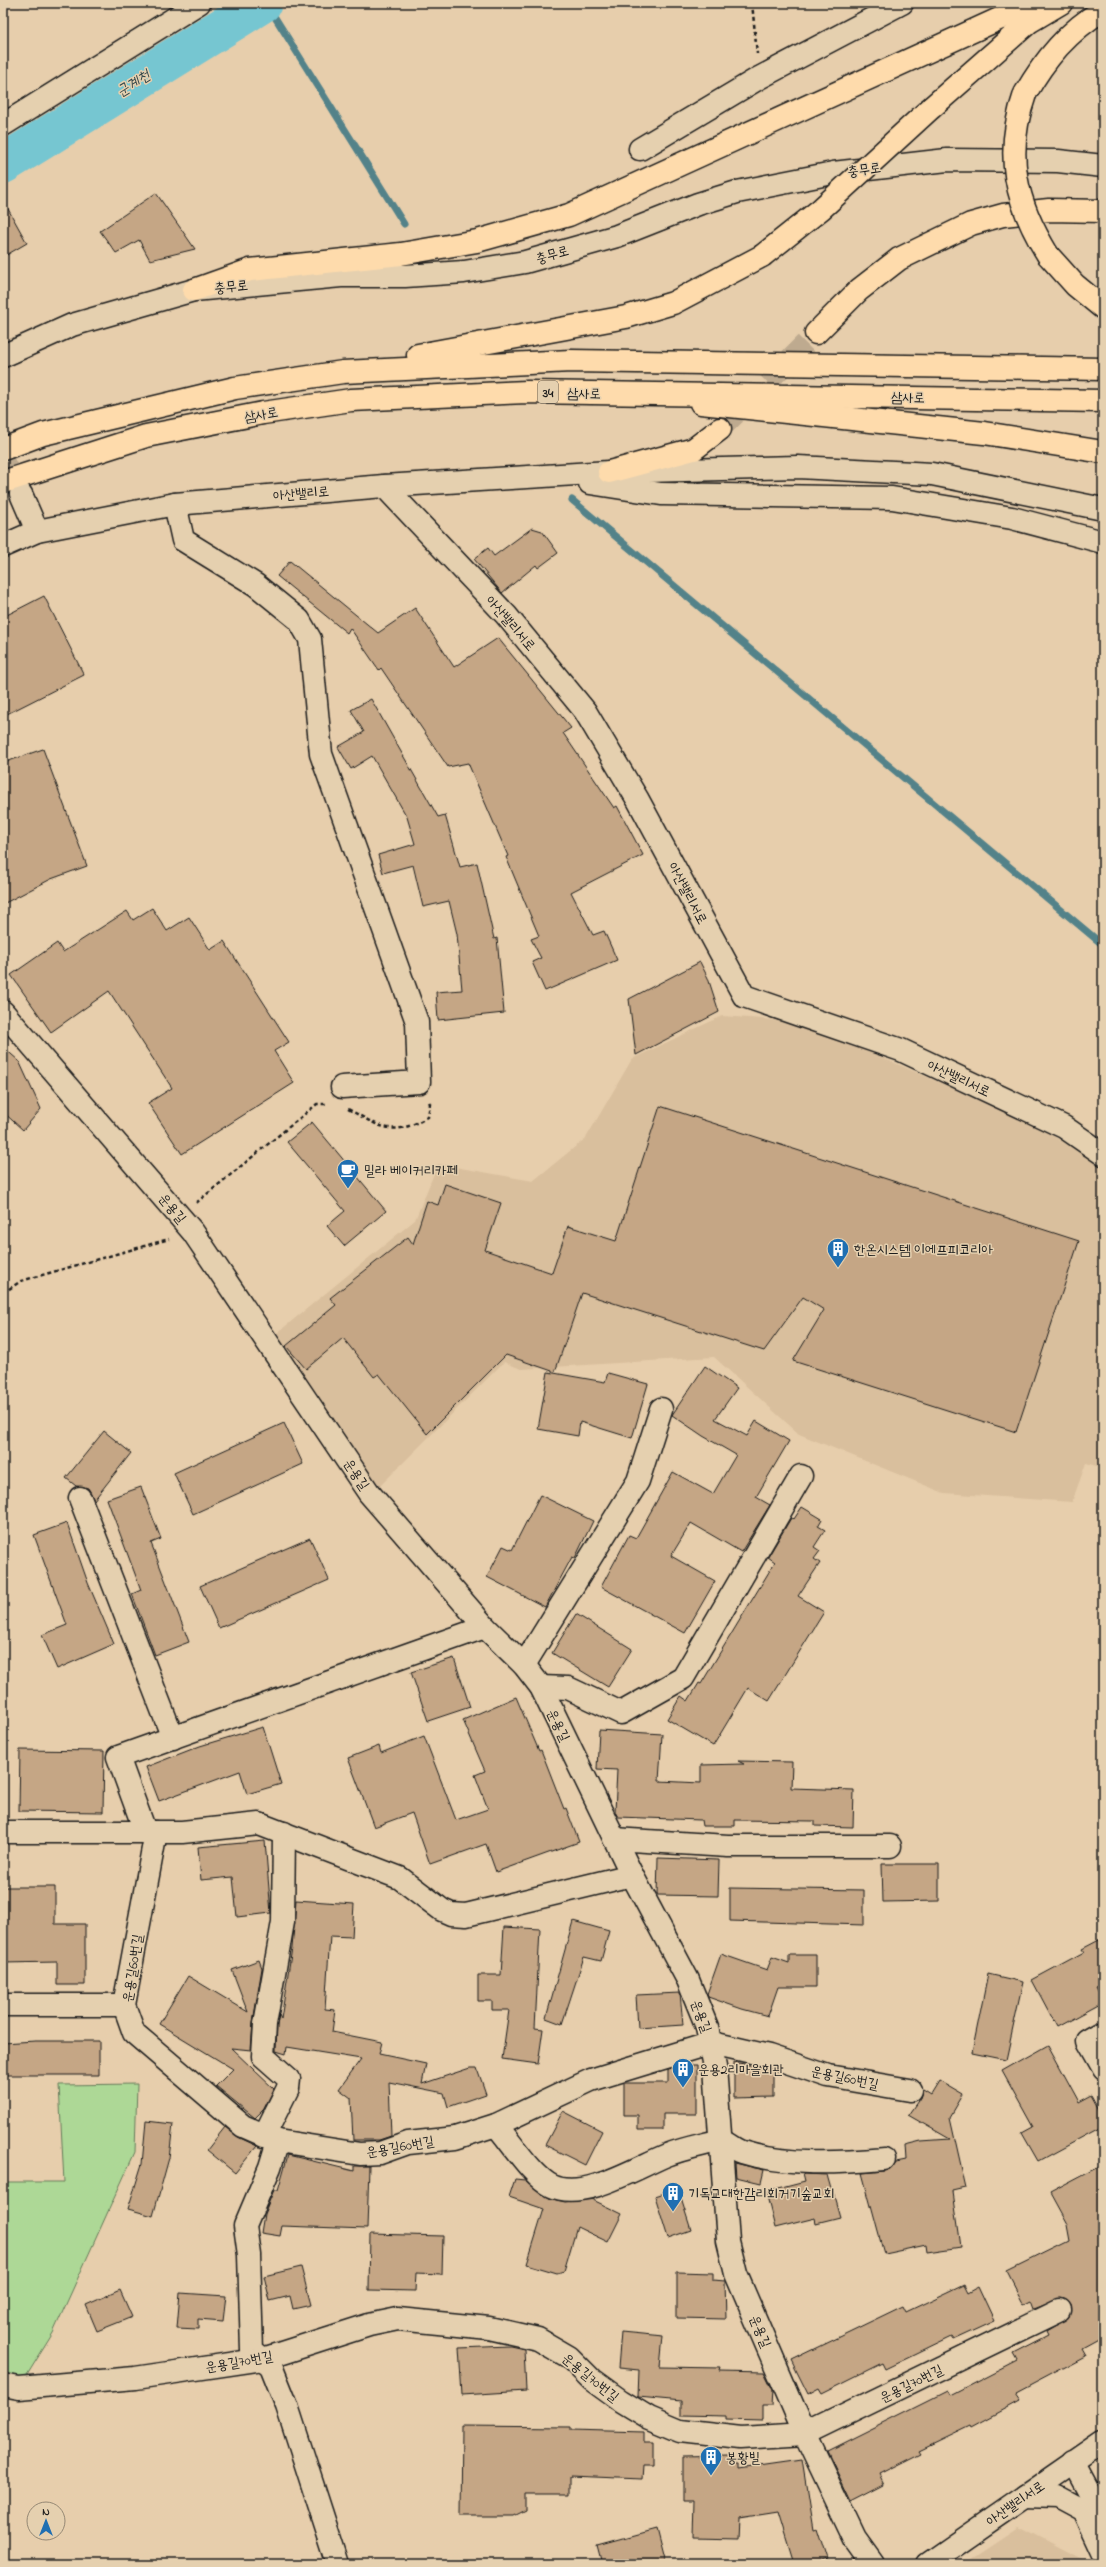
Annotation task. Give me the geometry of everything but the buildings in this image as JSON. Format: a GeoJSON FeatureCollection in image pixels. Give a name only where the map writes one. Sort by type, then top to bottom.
{"type":"FeatureCollection","features":[{"type":"Feature","properties":{"kind":"main road"},"geometry":{"type":"LineString","coordinates":[[194,290],[250,270],[401,254],[477,241],[569,215],[1034,3]]}},
{"type":"Feature","properties":{"kind":"main road"},"geometry":{"type":"LineString","coordinates":[[235,388],[626,317],[673,303],[762,256],[821,209],[931,108],[1029,22],[1061,3]]}},
{"type":"Feature","properties":{"kind":"main road"},"geometry":{"type":"LineString","coordinates":[[1103,10],[1072,31],[1052,52],[1025,94],[1014,132],[1015,171],[1022,205],[1048,255],[1075,285],[1103,308]]}},
{"type":"Feature","properties":{"kind":"main road"},"geometry":{"type":"LineString","coordinates":[[816,333],[859,290],[899,259],[971,224],[1003,215],[1049,210],[1103,211]]}},
{"type":"Feature","properties":{"kind":"main road","name":"삼사로"},"geometry":{"type":"LineString","coordinates":[[3,449],[43,434],[235,388],[343,372],[571,361],[1103,369]]}},
{"type":"Feature","properties":{"kind":"main road","name":"삼사로"},"geometry":{"type":"LineString","coordinates":[[12,488],[146,436],[263,413],[351,400],[527,392],[608,394],[860,395],[1103,401]]}},
{"type":"Feature","properties":{"kind":"main road"},"geometry":{"type":"LineString","coordinates":[[608,394],[984,433],[1103,452]]}},
{"type":"Feature","properties":{"kind":"main road"},"geometry":{"type":"LineString","coordinates":[[608,472],[694,449],[720,429]]}},
{"type":"Feature","properties":{"kind":"street"},"geometry":{"type":"LineString","coordinates":[[3,125],[199,3]]}},
{"type":"Feature","properties":{"kind":"street"},"geometry":{"type":"LineString","coordinates":[[640,149],[759,78],[902,3]]}},
{"type":"Feature","properties":{"kind":"street","name":"충무로"},"geometry":{"type":"LineString","coordinates":[[3,356],[72,325],[194,290],[341,276],[404,276],[464,272],[525,262],[617,236],[698,204],[737,192],[820,176],[896,164],[947,160],[1000,159],[1103,166]]}},
{"type":"Feature","properties":{"kind":"street","name":"아산밸리로"},"geometry":{"type":"LineString","coordinates":[[37,531],[175,504],[384,486],[608,472],[798,467],[932,474],[1103,509]]}},
{"type":"Feature","properties":{"kind":"street"},"geometry":{"type":"LineString","coordinates":[[544,475],[661,494],[892,498],[1012,518],[1103,542]]}},
{"type":"Feature","properties":{"kind":"street","name":"아산밸리서로"},"geometry":{"type":"LineString","coordinates":[[384,486],[506,615],[585,712],[638,800],[744,996],[901,1050],[1064,1127],[1103,1154]]}},
{"type":"Feature","properties":{"kind":"street"},"geometry":{"type":"LineString","coordinates":[[3,546],[37,531],[12,488]]}},
{"type":"Feature","properties":{"kind":"street"},"geometry":{"type":"LineString","coordinates":[[175,504],[183,540],[256,585],[299,620],[310,639],[321,754],[417,1022],[419,1082],[339,1099]]}},
{"type":"Feature","properties":{"kind":"street","name":"운용길"},"geometry":{"type":"LineString","coordinates":[[3,1012],[187,1224],[369,1493],[485,1627],[524,1665],[541,1687],[632,1875],[688,1980],[712,2043],[728,2241],[736,2274],[805,2434],[855,2539],[874,2564]]}},
{"type":"Feature","properties":{"kind":"street"},"geometry":{"type":"LineString","coordinates":[[524,1665],[638,1481],[661,1409]]}},
{"type":"Feature","properties":{"kind":"street"},"geometry":{"type":"LineString","coordinates":[[541,1687],[568,1688],[621,1713],[683,1678],[801,1476]]}},
{"type":"Feature","properties":{"kind":"street"},"geometry":{"type":"LineString","coordinates":[[80,1498],[173,1738]]}},
{"type":"Feature","properties":{"kind":"street"},"geometry":{"type":"LineString","coordinates":[[151,1832],[118,1757],[485,1627]]}},
{"type":"Feature","properties":{"kind":"street"},"geometry":{"type":"LineString","coordinates":[[3,1832],[151,1832],[259,1824],[400,1878],[451,1914],[466,1915],[632,1875]]}},
{"type":"Feature","properties":{"kind":"street","name":"운용길60번길"},"geometry":{"type":"LineString","coordinates":[[151,1832],[124,2004],[134,2033],[243,2126],[271,2139],[360,2154],[380,2153],[408,2143],[455,2138],[496,2125],[591,2080],[712,2043],[769,2056],[828,2076],[910,2090]]}},
{"type":"Feature","properties":{"kind":"street"},"geometry":{"type":"LineString","coordinates":[[284,1833],[283,1922],[265,2024],[263,2056],[289,2079],[288,2088],[271,2139],[270,2167],[245,2226],[249,2255],[252,2350],[271,2366],[287,2406],[338,2564]]}},
{"type":"Feature","properties":{"kind":"street"},"geometry":{"type":"LineString","coordinates":[[614,1839],[728,1846],[890,1846]]}},
{"type":"Feature","properties":{"kind":"street"},"geometry":{"type":"LineString","coordinates":[[3,2005],[124,2004]]}},
{"type":"Feature","properties":{"kind":"street"},"geometry":{"type":"LineString","coordinates":[[1103,2032],[1087,2041],[1103,2069]]}},
{"type":"Feature","properties":{"kind":"street"},"geometry":{"type":"LineString","coordinates":[[496,2125],[539,2176],[552,2186],[574,2191],[594,2186],[669,2154],[721,2140],[742,2152],[785,2159],[840,2163],[884,2159]]}},
{"type":"Feature","properties":{"kind":"street","name":"운용길70번길"},"geometry":{"type":"LineString","coordinates":[[3,2385],[19,2388],[136,2378],[263,2359],[370,2325],[398,2319],[489,2328],[538,2339],[569,2357],[592,2380],[621,2401],[649,2418],[680,2431],[741,2438],[805,2434],[1060,2310]]}},
{"type":"Feature","properties":{"kind":"street","name":"아산밸리서로"},"geometry":{"type":"LineString","coordinates":[[927,2564],[1103,2442]]}},
{"type":"Feature","properties":{"kind":"street"},"geometry":{"type":"LineString","coordinates":[[1073,2462],[1100,2512],[1103,2531]]}},
{"type":"Feature","properties":{"kind":"street"},"geometry":{"type":"LineString","coordinates":[[1025,2496],[1057,2497],[1082,2511],[1103,2554]]}},
{"type":"Feature","properties":{"kind":"path"},"geometry":{"type":"LineString","coordinates":[[752,3],[759,78]]}},
{"type":"Feature","properties":{"kind":"path"},"geometry":{"type":"LineString","coordinates":[[3,1293],[21,1281],[187,1224],[317,1104],[339,1099],[385,1130],[412,1126],[428,1117],[430,1104],[419,1082]]}},
{"type":"Feature","properties":{"kind":"shaded area"},"geometry":{"type":"Polygon","coordinates":[[[722,1016],[774,1020],[851,1044],[1028,1121],[1103,1166],[1103,1468],[1086,1463],[1072,1502],[944,1493],[799,1434],[714,1357],[521,1369],[504,1362],[379,1487],[271,1338],[415,1220],[438,1164],[533,1181],[586,1138],[632,1059],[722,1016]]]}},
{"type":"Feature","properties":{"kind":"shaded area"},"geometry":{"type":"Polygon","coordinates":[[[1019,2526],[1082,2559],[1082,2564],[962,2564],[1019,2526]]]}},
{"type":"Feature","properties":{"kind":"green space"},"geometry":{"type":"Polygon","coordinates":[[[137,2084],[135,2152],[53,2333],[19,2388],[3,2385],[3,2182],[64,2182],[59,2085],[137,2084]]]}},
{"type":"Feature","properties":{"kind":"waterway","name":"군계천"},"geometry":{"type":"LineString","coordinates":[[3,164],[262,3]]}},
{"type":"Feature","properties":{"kind":"waterway"},"geometry":{"type":"LineString","coordinates":[[266,3],[404,224]]}},
{"type":"Feature","properties":{"kind":"waterway"},"geometry":{"type":"LineString","coordinates":[[572,500],[1103,945]]}},
{"type":"Feature","properties":{"kind":"tunnel"},"geometry":{"type":"LineString","coordinates":[[720,429],[816,333]]}},
{"type":"Feature","properties":{"kind":"tunnel"},"geometry":{"type":"LineString","coordinates":[[3,461],[21,494]]}},
{"type":"Feature","properties":{"kind":"place","name":"밀라 베이커리카페"},"geometry":{"type":"Point","coordinates":[348,1190]}},
{"type":"Feature","properties":{"kind":"place","name":"한온시스템 이에프피코리아"},"geometry":{"type":"Point","coordinates":[838,1268]}},
{"type":"Feature","properties":{"kind":"place","name":"운용2리마을회관"},"geometry":{"type":"Point","coordinates":[683,2088]}},
{"type":"Feature","properties":{"kind":"place","name":"기독교대한감리회거기숲교회"},"geometry":{"type":"Point","coordinates":[673,2212]}},
{"type":"Feature","properties":{"kind":"place","name":"봉황빌"},"geometry":{"type":"Point","coordinates":[711,2476]}}]}
